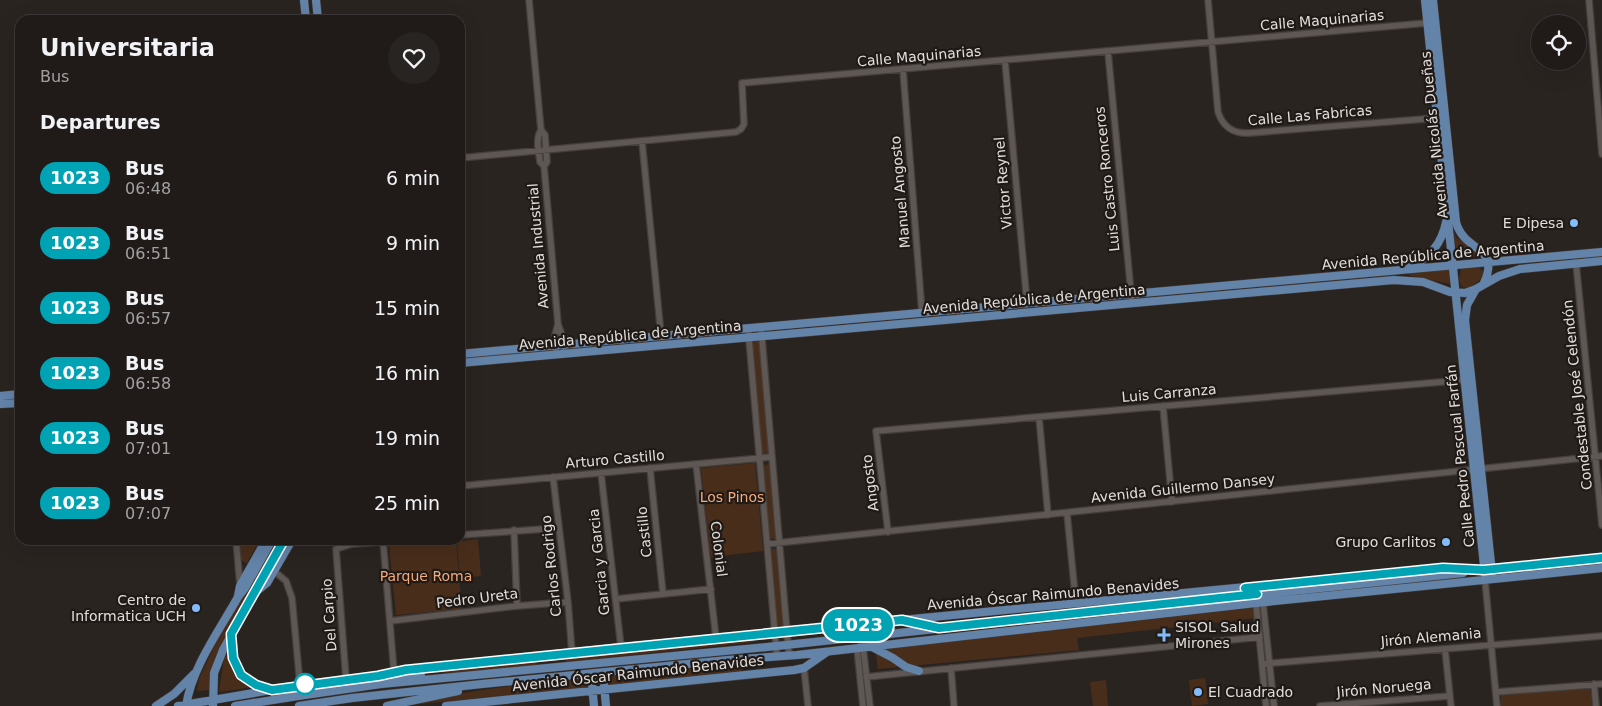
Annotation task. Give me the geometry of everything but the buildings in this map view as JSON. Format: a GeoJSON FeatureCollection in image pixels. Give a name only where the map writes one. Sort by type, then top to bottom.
{"type":"FeatureCollection","features":[{"type":"Feature","properties":{"kind":"main road"},"geometry":{"type":"LineString","coordinates":[[304,0],[306,15]]}},
{"type":"Feature","properties":{"kind":"main road"},"geometry":{"type":"LineString","coordinates":[[316,0],[318,15]]}},
{"type":"Feature","properties":{"kind":"main road","name":"Avenida Nicolás Dueñas"},"geometry":{"type":"LineString","coordinates":[[1425,0],[1456,293]]}},
{"type":"Feature","properties":{"kind":"main road","name":"Avenida Nicolás Dueñas"},"geometry":{"type":"LineString","coordinates":[[1433,0],[1456,222],[1460,235],[1482,252],[1488,262]]}},
{"type":"Feature","properties":{"kind":"main road"},"geometry":{"type":"LineString","coordinates":[[1402,270],[1421,262],[1435,248],[1444,232],[1447,213]]}},
{"type":"Feature","properties":{"kind":"main road","name":"Avenida República de Argentina"},"geometry":{"type":"LineString","coordinates":[[465,353],[1602,252]]}},
{"type":"Feature","properties":{"kind":"main road","name":"Avenida República de Argentina"},"geometry":{"type":"LineString","coordinates":[[465,363],[1394,280],[1422,282],[1456,293],[1466,293],[1502,274],[1520,269],[1602,261]]}},
{"type":"Feature","properties":{"kind":"main road"},"geometry":{"type":"LineString","coordinates":[[1484,283],[1488,273],[1488,262]]}},
{"type":"Feature","properties":{"kind":"main road","name":"Calle Pedro Pascual Farfán"},"geometry":{"type":"LineString","coordinates":[[1476,289],[1466,305],[1465,320],[1489,580]]}},
{"type":"Feature","properties":{"kind":"main road","name":"Calle Pedro Pascual Farfán"},"geometry":{"type":"LineString","coordinates":[[1456,293],[1464,380],[1478,469]]}},
{"type":"Feature","properties":{"kind":"main road"},"geometry":{"type":"LineString","coordinates":[[0,396],[15,394]]}},
{"type":"Feature","properties":{"kind":"main road"},"geometry":{"type":"LineString","coordinates":[[0,404],[15,403]]}},
{"type":"Feature","properties":{"kind":"main road"},"geometry":{"type":"LineString","coordinates":[[238,597],[240,586],[263,545]]}},
{"type":"Feature","properties":{"kind":"main road"},"geometry":{"type":"LineString","coordinates":[[183,706],[197,671],[269,545]]}},
{"type":"Feature","properties":{"kind":"main road"},"geometry":{"type":"LineString","coordinates":[[213,703],[213,681],[216,666],[231,634],[281,545]]}},
{"type":"Feature","properties":{"kind":"main road"},"geometry":{"type":"LineString","coordinates":[[254,594],[267,583],[289,545]]}},
{"type":"Feature","properties":{"kind":"main road","name":"Avenida Óscar Raimundo Benavides"},"geometry":{"type":"LineString","coordinates":[[235,706],[381,684],[776,646],[1602,558]]}},
{"type":"Feature","properties":{"kind":"main road","name":"Avenida Óscar Raimundo Benavides"},"geometry":{"type":"LineString","coordinates":[[183,706],[213,703],[244,694],[378,676],[394,672],[621,647],[1443,568],[1488,570]]}},
{"type":"Feature","properties":{"kind":"main road","name":"Avenida Óscar Raimundo Benavides"},"geometry":{"type":"LineString","coordinates":[[299,706],[352,698],[482,684],[828,652],[1259,603],[1602,568]]}},
{"type":"Feature","properties":{"kind":"main road"},"geometry":{"type":"LineString","coordinates":[[902,620],[939,628]]}},
{"type":"Feature","properties":{"kind":"main road"},"geometry":{"type":"LineString","coordinates":[[231,634],[233,658],[238,672],[253,684],[272,690]]}},
{"type":"Feature","properties":{"kind":"main road"},"geometry":{"type":"LineString","coordinates":[[864,647],[893,658],[906,667],[919,671]]}},
{"type":"Feature","properties":{"kind":"main road","name":"Avenida Óscar Raimundo Benavides"},"geometry":{"type":"LineString","coordinates":[[446,706],[794,670],[804,668],[828,652]]}},
{"type":"Feature","properties":{"kind":"main road"},"geometry":{"type":"LineString","coordinates":[[156,706],[174,694],[197,671]]}},
{"type":"Feature","properties":{"kind":"main road"},"geometry":{"type":"LineString","coordinates":[[603,673],[606,706]]}},
{"type":"Feature","properties":{"kind":"main road"},"geometry":{"type":"LineString","coordinates":[[591,674],[594,706]]}},
{"type":"Feature","properties":{"kind":"main road"},"geometry":{"type":"LineString","coordinates":[[378,676],[468,676]]}},
{"type":"Feature","properties":{"kind":"main road"},"geometry":{"type":"LineString","coordinates":[[387,706],[482,684]]}},
{"type":"Feature","properties":{"kind":"main road"},"geometry":{"type":"LineString","coordinates":[[235,706],[244,694]]}},
{"type":"Feature","properties":{"kind":"street","name":"Avenida Industrial"},"geometry":{"type":"LineString","coordinates":[[529,0],[541,130],[538,136],[540,162],[544,166]]}},
{"type":"Feature","properties":{"kind":"street","name":"Calle Las Fabricas"},"geometry":{"type":"LineString","coordinates":[[1208,0],[1218,112],[1226,126],[1236,132],[1249,133],[1437,118]]}},
{"type":"Feature","properties":{"kind":"street"},"geometry":{"type":"LineString","coordinates":[[1589,0],[1602,154]]}},
{"type":"Feature","properties":{"kind":"street","name":"Calle Maquinarias"},"geometry":{"type":"LineString","coordinates":[[465,157],[736,132],[744,124],[742,83],[1427,23]]}},
{"type":"Feature","properties":{"kind":"street","name":"Luis Castro Ronceros"},"geometry":{"type":"LineString","coordinates":[[1108,52],[1132,303]]}},
{"type":"Feature","properties":{"kind":"street","name":"Victor Reynel"},"geometry":{"type":"LineString","coordinates":[[1005,60],[1027,303]]}},
{"type":"Feature","properties":{"kind":"street","name":"Manuel Angosto"},"geometry":{"type":"LineString","coordinates":[[903,70],[922,313]]}},
{"type":"Feature","properties":{"kind":"street","name":"Avenida Industrial"},"geometry":{"type":"LineString","coordinates":[[541,130],[545,135],[547,162],[544,166],[558,324],[561,329],[560,354]]}},
{"type":"Feature","properties":{"kind":"street"},"geometry":{"type":"LineString","coordinates":[[642,141],[661,335]]}},
{"type":"Feature","properties":{"kind":"street","name":"Condestable José Celendón"},"geometry":{"type":"LineString","coordinates":[[1576,263],[1599,456],[1602,525]]}},
{"type":"Feature","properties":{"kind":"street"},"geometry":{"type":"LineString","coordinates":[[761,327],[789,656]]}},
{"type":"Feature","properties":{"kind":"street"},"geometry":{"type":"LineString","coordinates":[[748,328],[777,657]]}},
{"type":"Feature","properties":{"kind":"street","name":"Luis Carranza"},"geometry":{"type":"LineString","coordinates":[[876,431],[1464,380]]}},
{"type":"Feature","properties":{"kind":"street"},"geometry":{"type":"LineString","coordinates":[[1163,406],[1172,502]]}},
{"type":"Feature","properties":{"kind":"street"},"geometry":{"type":"LineString","coordinates":[[1039,417],[1048,515]]}},
{"type":"Feature","properties":{"kind":"street","name":"Angosto"},"geometry":{"type":"LineString","coordinates":[[876,431],[888,532]]}},
{"type":"Feature","properties":{"kind":"street","name":"Avenida Guillermo Dansey"},"geometry":{"type":"LineString","coordinates":[[767,544],[1599,456]]}},
{"type":"Feature","properties":{"kind":"street","name":"Arturo Castillo"},"geometry":{"type":"LineString","coordinates":[[465,486],[771,457]]}},
{"type":"Feature","properties":{"kind":"street","name":"Colonial"},"geometry":{"type":"LineString","coordinates":[[696,464],[716,638]]}},
{"type":"Feature","properties":{"kind":"street","name":"Castillo"},"geometry":{"type":"LineString","coordinates":[[650,468],[663,594]]}},
{"type":"Feature","properties":{"kind":"street","name":"Garcia y Garcia"},"geometry":{"type":"LineString","coordinates":[[602,473],[621,647]]}},
{"type":"Feature","properties":{"kind":"street","name":"Carlos Rodrigo"},"geometry":{"type":"LineString","coordinates":[[552,477],[568,602],[572,653]]}},
{"type":"Feature","properties":{"kind":"street"},"geometry":{"type":"LineString","coordinates":[[1067,513],[1076,604]]}},
{"type":"Feature","properties":{"kind":"street"},"geometry":{"type":"LineString","coordinates":[[465,535],[559,528]]}},
{"type":"Feature","properties":{"kind":"street"},"geometry":{"type":"LineString","coordinates":[[514,530],[517,606]]}},
{"type":"Feature","properties":{"kind":"street"},"geometry":{"type":"LineString","coordinates":[[236,545],[240,586]]}},
{"type":"Feature","properties":{"kind":"street","name":"Del Carpio"},"geometry":{"type":"LineString","coordinates":[[346,679],[336,549],[349,545]]}},
{"type":"Feature","properties":{"kind":"street"},"geometry":{"type":"LineString","coordinates":[[383,545],[394,672]]}},
{"type":"Feature","properties":{"kind":"street"},"geometry":{"type":"LineString","coordinates":[[238,560],[243,564],[252,564]]}},
{"type":"Feature","properties":{"kind":"street"},"geometry":{"type":"LineString","coordinates":[[274,571],[286,581],[292,598],[300,685]]}},
{"type":"Feature","properties":{"kind":"street","name":"Calle Pedro Pascual Farfán"},"geometry":{"type":"LineString","coordinates":[[1489,580],[1497,706]]}},
{"type":"Feature","properties":{"kind":"street"},"geometry":{"type":"LineString","coordinates":[[1245,588],[1257,594],[1259,603],[1266,663],[1266,706]]}},
{"type":"Feature","properties":{"kind":"street"},"geometry":{"type":"LineString","coordinates":[[616,599],[711,589]]}},
{"type":"Feature","properties":{"kind":"street","name":"Pedro Ureta"},"geometry":{"type":"LineString","coordinates":[[390,622],[517,606],[568,602]]}},
{"type":"Feature","properties":{"kind":"street"},"geometry":{"type":"LineString","coordinates":[[1259,603],[1260,637],[1274,706]]}},
{"type":"Feature","properties":{"kind":"street"},"geometry":{"type":"LineString","coordinates":[[848,626],[864,647],[870,706]]}},
{"type":"Feature","properties":{"kind":"street","name":"Jirón Alemania"},"geometry":{"type":"LineString","coordinates":[[1266,663],[1602,636]]}},
{"type":"Feature","properties":{"kind":"street"},"geometry":{"type":"LineString","coordinates":[[866,677],[1260,637]]}},
{"type":"Feature","properties":{"kind":"street"},"geometry":{"type":"LineString","coordinates":[[863,706],[864,647]]}},
{"type":"Feature","properties":{"kind":"street"},"geometry":{"type":"LineString","coordinates":[[1445,648],[1451,706]]}},
{"type":"Feature","properties":{"kind":"street"},"geometry":{"type":"LineString","coordinates":[[804,668],[808,706]]}},
{"type":"Feature","properties":{"kind":"street"},"geometry":{"type":"LineString","coordinates":[[950,668],[954,706]]}},
{"type":"Feature","properties":{"kind":"street"},"geometry":{"type":"LineString","coordinates":[[1594,684],[1596,706]]}},
{"type":"Feature","properties":{"kind":"street"},"geometry":{"type":"LineString","coordinates":[[1496,692],[1602,684]]}},
{"type":"Feature","properties":{"kind":"street","name":"Jirón Noruega"},"geometry":{"type":"LineString","coordinates":[[1320,706],[1450,696]]}},
{"type":"Feature","properties":{"kind":"green space"},"geometry":{"type":"Polygon","coordinates":[[[1454,233],[1457,238],[1482,256],[1457,259],[1454,233]]]}},
{"type":"Feature","properties":{"kind":"green space"},"geometry":{"type":"Polygon","coordinates":[[[1466,266],[1478,266],[1483,272],[1481,279],[1469,288],[1462,287],[1459,280],[1461,269],[1466,266]]]}},
{"type":"Feature","properties":{"kind":"green space"},"geometry":{"type":"Polygon","coordinates":[[[1450,270],[1451,284],[1411,276],[1407,273],[1450,270]]]}},
{"type":"Feature","properties":{"kind":"green space"},"geometry":{"type":"Polygon","coordinates":[[[752,339],[759,340],[768,454],[762,454],[752,339]]]}},
{"type":"Feature","properties":{"kind":"green space","name":"Los Pinos"},"geometry":{"type":"Polygon","coordinates":[[[755,463],[763,551],[711,557],[701,468],[755,463]]]}},
{"type":"Feature","properties":{"kind":"green space"},"geometry":{"type":"Polygon","coordinates":[[[770,465],[777,538],[773,539],[770,537],[763,469],[763,466],[770,465]]]}},
{"type":"Feature","properties":{"kind":"green space"},"geometry":{"type":"Polygon","coordinates":[[[478,539],[481,576],[460,578],[457,545],[465,545],[465,541],[478,539]]]}},
{"type":"Feature","properties":{"kind":"green space"},"geometry":{"type":"Polygon","coordinates":[[[240,545],[257,545],[247,563],[241,560],[240,545]]]}},
{"type":"Feature","properties":{"kind":"green space"},"geometry":{"type":"Polygon","coordinates":[[[269,545],[276,545],[215,657],[210,675],[209,690],[197,691],[199,679],[213,649],[269,545]]]}},
{"type":"Feature","properties":{"kind":"green space","name":"Parque Roma"},"geometry":{"type":"Polygon","coordinates":[[[389,545],[456,545],[462,609],[396,615],[389,545]]]}},
{"type":"Feature","properties":{"kind":"green space"},"geometry":{"type":"Polygon","coordinates":[[[771,549],[778,549],[785,626],[780,627],[778,625],[771,549]]]}},
{"type":"Feature","properties":{"kind":"green space"},"geometry":{"type":"Polygon","coordinates":[[[1253,608],[1256,618],[1077,638],[1079,650],[878,669],[876,655],[881,649],[1253,608]]]}},
{"type":"Feature","properties":{"kind":"green space"},"geometry":{"type":"Polygon","coordinates":[[[753,637],[754,642],[566,662],[565,657],[753,637]]]}},
{"type":"Feature","properties":{"kind":"green space"},"geometry":{"type":"Polygon","coordinates":[[[230,649],[236,671],[254,687],[219,692],[224,659],[230,649]]]}},
{"type":"Feature","properties":{"kind":"green space"},"geometry":{"type":"Polygon","coordinates":[[[535,659],[537,666],[475,673],[419,672],[535,659]]]}},
{"type":"Feature","properties":{"kind":"green space"},"geometry":{"type":"Polygon","coordinates":[[[742,664],[744,668],[740,671],[609,686],[607,676],[742,664]]]}},
{"type":"Feature","properties":{"kind":"green space","name":"El Cuadrado"},"geometry":{"type":"Polygon","coordinates":[[[1205,678],[1208,704],[1192,706],[1189,680],[1205,678]]]}},
{"type":"Feature","properties":{"kind":"green space"},"geometry":{"type":"Polygon","coordinates":[[[588,679],[588,687],[399,706],[445,696],[588,679]]]}},
{"type":"Feature","properties":{"kind":"green space"},"geometry":{"type":"Polygon","coordinates":[[[1106,680],[1108,706],[1093,706],[1090,682],[1106,680]]]}},
{"type":"Feature","properties":{"kind":"green space"},"geometry":{"type":"Polygon","coordinates":[[[1590,688],[1592,706],[1501,706],[1501,695],[1590,688]]]}},
{"type":"Feature","properties":{"kind":"bus line","name":"1023"},"geometry":{"type":"LineString","coordinates":[[281,545],[231,634],[231,649],[238,672],[253,684],[272,690],[378,676],[406,670],[621,647],[902,620],[939,628],[1257,594],[1245,588],[1443,568],[1484,570],[1602,558]]}},
{"type":"Feature","properties":{"kind":"place","name":"E Dipesa"},"geometry":{"type":"Point","coordinates":[1574,223]}},
{"type":"Feature","properties":{"kind":"place","name":"Grupo Carlitos"},"geometry":{"type":"Point","coordinates":[1446,542]}},
{"type":"Feature","properties":{"kind":"place","name":"Centro de Informatica UCH"},"geometry":{"type":"Point","coordinates":[196,608]}},
{"type":"Feature","properties":{"kind":"place","name":"SISOL Salud Mirones"},"geometry":{"type":"Point","coordinates":[1164,635]}},
{"type":"Feature","properties":{"kind":"place","name":"El Cuadrado"},"geometry":{"type":"Point","coordinates":[1198,692]}}]}
